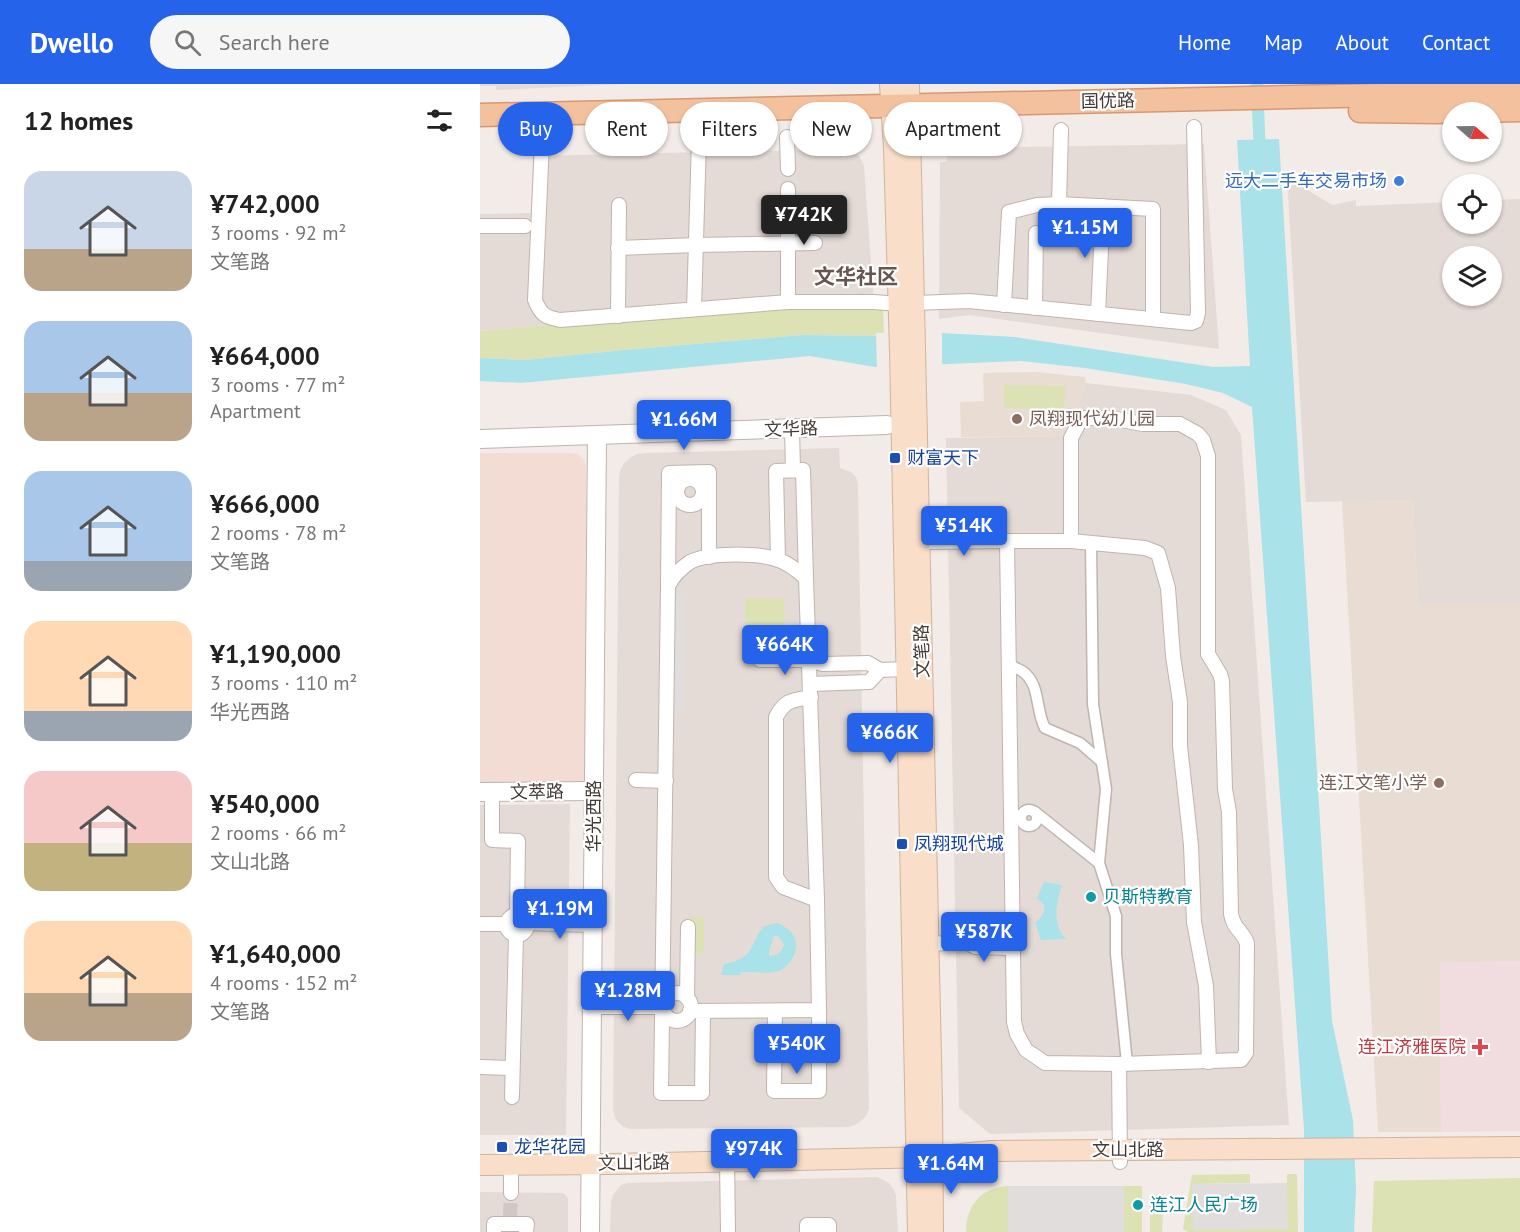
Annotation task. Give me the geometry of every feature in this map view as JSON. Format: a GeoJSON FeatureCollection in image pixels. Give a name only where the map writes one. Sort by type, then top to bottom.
{"type":"FeatureCollection","features":[{"type":"Feature","properties":{"kind":"main road","name":"国优路"},"geometry":{"type":"LineString","coordinates":[[1273,105],[1298,90],[1520,92]]}},
{"type":"Feature","properties":{"kind":"main road","name":"国优路"},"geometry":{"type":"LineString","coordinates":[[480,115],[884,103]]}},
{"type":"Feature","properties":{"kind":"main road","name":"国优路"},"geometry":{"type":"LineString","coordinates":[[480,129],[884,104]]}},
{"type":"Feature","properties":{"kind":"main road","name":"国优路"},"geometry":{"type":"LineString","coordinates":[[1022,104],[1273,105],[1403,117],[1437,112],[1515,112]]}},
{"type":"Feature","properties":{"kind":"main road","name":"文笔路"},"geometry":{"type":"LineString","coordinates":[[903,156],[907,303],[895,480],[907,669],[902,788],[925,1157],[933,1232]]}},
{"type":"Feature","properties":{"kind":"main road","name":"文笔路"},"geometry":{"type":"LineString","coordinates":[[903,351],[920,542],[928,944],[925,1157],[918,1232]]}},
{"type":"Feature","properties":{"kind":"main road"},"geometry":{"type":"LineString","coordinates":[[1382,1154],[1520,1147]]}},
{"type":"Feature","properties":{"kind":"main road","name":"文山北路"},"geometry":{"type":"LineString","coordinates":[[480,1165],[925,1157],[991,1151],[1120,1156],[1382,1154]]}},
{"type":"Feature","properties":{"kind":"main road"},"geometry":{"type":"LineString","coordinates":[[1382,1154],[1520,1159]]}},
{"type":"Feature","properties":{"kind":"street"},"geometry":{"type":"LineString","coordinates":[[541,156],[535,300],[540,312],[549,318],[560,320],[788,302],[969,301],[1191,323],[1196,321],[1198,313],[1194,127]]}},
{"type":"Feature","properties":{"kind":"street"},"geometry":{"type":"LineString","coordinates":[[1059,204],[1061,130]]}},
{"type":"Feature","properties":{"kind":"street"},"geometry":{"type":"LineString","coordinates":[[787,137],[788,169]]}},
{"type":"Feature","properties":{"kind":"street"},"geometry":{"type":"LineString","coordinates":[[694,309],[699,156]]}},
{"type":"Feature","properties":{"kind":"street"},"geometry":{"type":"LineString","coordinates":[[788,189],[788,302]]}},
{"type":"Feature","properties":{"kind":"street"},"geometry":{"type":"LineString","coordinates":[[1004,305],[1009,212],[1037,205],[1059,204],[1153,208],[1153,319]]}},
{"type":"Feature","properties":{"kind":"street"},"geometry":{"type":"LineString","coordinates":[[618,316],[619,205]]}},
{"type":"Feature","properties":{"kind":"street"},"geometry":{"type":"LineString","coordinates":[[1098,314],[1103,206]]}},
{"type":"Feature","properties":{"kind":"street"},"geometry":{"type":"LineString","coordinates":[[480,226],[525,226]]}},
{"type":"Feature","properties":{"kind":"street"},"geometry":{"type":"LineString","coordinates":[[1035,308],[1036,232]]}},
{"type":"Feature","properties":{"kind":"street"},"geometry":{"type":"LineString","coordinates":[[618,248],[815,243]]}},
{"type":"Feature","properties":{"kind":"street"},"geometry":{"type":"LineString","coordinates":[[1007,541],[1009,664],[1016,818],[1013,948],[1014,1022],[1017,1034],[1026,1050],[1045,1063],[1123,1064],[1241,1060],[1246,1053],[1247,943],[1245,937],[1232,923],[1222,681],[1208,654],[1208,456],[1203,440],[1198,434],[1180,424],[1143,424],[1110,418],[1081,419],[1071,438],[1071,541]]}},
{"type":"Feature","properties":{"kind":"street","name":"文华路"},"geometry":{"type":"LineString","coordinates":[[480,439],[887,425]]}},
{"type":"Feature","properties":{"kind":"street"},"geometry":{"type":"LineString","coordinates":[[792,429],[793,470]]}},
{"type":"Feature","properties":{"kind":"street","name":"华光西路"},"geometry":{"type":"LineString","coordinates":[[590,1232],[597,436]]}},
{"type":"Feature","properties":{"kind":"street"},"geometry":{"type":"LineString","coordinates":[[775,1011],[774,1091],[819,1091],[817,900],[803,470],[776,471],[778,560]]}},
{"type":"Feature","properties":{"kind":"street"},"geometry":{"type":"LineString","coordinates":[[688,927],[702,1093],[662,1093],[668,586],[673,492],[669,473],[689,476],[709,472],[706,492],[709,557]]}},
{"type":"Feature","properties":{"kind":"street"},"geometry":{"type":"LineString","coordinates":[[673,492],[680,501],[688,505],[696,503],[706,492]]}},
{"type":"Feature","properties":{"kind":"street"},"geometry":{"type":"LineString","coordinates":[[920,542],[1071,541],[1144,549],[1158,554],[1168,588],[1173,656],[1180,702],[1180,746],[1191,845],[1194,922],[1206,986],[1209,1062]]}},
{"type":"Feature","properties":{"kind":"street"},"geometry":{"type":"LineString","coordinates":[[1091,543],[1094,704],[1106,789],[1099,863],[1116,916],[1123,1064],[1120,1156]]}},
{"type":"Feature","properties":{"kind":"street"},"geometry":{"type":"LineString","coordinates":[[668,586],[672,576],[691,562],[709,557],[752,554],[778,560],[794,568],[806,578]]}},
{"type":"Feature","properties":{"kind":"street"},"geometry":{"type":"LineString","coordinates":[[760,660],[809,660],[823,664],[868,663],[880,670],[907,669]]}},
{"type":"Feature","properties":{"kind":"street"},"geometry":{"type":"LineString","coordinates":[[1009,664],[1024,672],[1034,685],[1040,718],[1045,728],[1080,743],[1102,762]]}},
{"type":"Feature","properties":{"kind":"street"},"geometry":{"type":"LineString","coordinates":[[817,900],[783,887],[776,877],[776,717],[782,706],[811,690],[869,682],[880,670]]}},
{"type":"Feature","properties":{"kind":"street"},"geometry":{"type":"LineString","coordinates":[[636,780],[666,781]]}},
{"type":"Feature","properties":{"kind":"street","name":"文萃路"},"geometry":{"type":"LineString","coordinates":[[486,792],[594,791]]}},
{"type":"Feature","properties":{"kind":"street"},"geometry":{"type":"LineString","coordinates":[[486,792],[492,840],[518,840],[512,1097]]}},
{"type":"Feature","properties":{"kind":"street"},"geometry":{"type":"LineString","coordinates":[[1016,818],[1025,825],[1033,826],[1037,819],[1035,812],[1099,863]]}},
{"type":"Feature","properties":{"kind":"street"},"geometry":{"type":"LineString","coordinates":[[480,924],[593,925]]}},
{"type":"Feature","properties":{"kind":"street"},"geometry":{"type":"LineString","coordinates":[[966,942],[976,934],[1013,932]]}},
{"type":"Feature","properties":{"kind":"street"},"geometry":{"type":"LineString","coordinates":[[928,944],[966,942],[975,947],[1013,948]]}},
{"type":"Feature","properties":{"kind":"street"},"geometry":{"type":"LineString","coordinates":[[694,1006],[686,1018],[673,1021],[666,1015],[663,1007],[666,998],[679,994],[694,1006],[819,1011]]}},
{"type":"Feature","properties":{"kind":"street"},"geometry":{"type":"LineString","coordinates":[[592,1006],[663,1007]]}},
{"type":"Feature","properties":{"kind":"street"},"geometry":{"type":"LineString","coordinates":[[480,1067],[512,1068]]}},
{"type":"Feature","properties":{"kind":"street"},"geometry":{"type":"LineString","coordinates":[[727,1161],[728,1232]]}},
{"type":"Feature","properties":{"kind":"street"},"geometry":{"type":"LineString","coordinates":[[511,1165],[511,1192]]}},
{"type":"Feature","properties":{"kind":"street"},"geometry":{"type":"LineString","coordinates":[[494,1232],[494,1224],[510,1220],[526,1224],[526,1232]]}},
{"type":"Feature","properties":{"kind":"street"},"geometry":{"type":"LineString","coordinates":[[807,1232],[807,1225],[829,1225],[829,1232]]}},
{"type":"Feature","properties":{"kind":"shaded area"},"geometry":{"type":"Polygon","coordinates":[[[480,84],[623,84],[496,90],[496,86],[480,86],[480,84]]]}},
{"type":"Feature","properties":{"kind":"shaded area"},"geometry":{"type":"Polygon","coordinates":[[[1204,144],[1219,349],[969,315],[939,319],[940,162],[946,162],[948,156],[1022,156],[1022,147],[1204,144]]]}},
{"type":"Feature","properties":{"kind":"shaded area"},"geometry":{"type":"Polygon","coordinates":[[[790,150],[790,156],[859,156],[864,166],[874,305],[788,304],[480,331],[480,214],[531,213],[533,156],[668,156],[668,153],[680,153],[680,156],[778,156],[778,151],[790,150]]]}},
{"type":"Feature","properties":{"kind":"shaded area"},"geometry":{"type":"Polygon","coordinates":[[[1287,177],[1332,205],[1356,200],[1356,206],[1442,202],[1442,234],[1502,234],[1502,200],[1520,199],[1520,604],[1418,605],[1413,500],[1306,502],[1287,177]]]}},
{"type":"Feature","properties":{"kind":"shaded area","name":"凤翔现代幼儿园"},"geometry":{"type":"Polygon","coordinates":[[[1036,372],[1085,377],[1086,383],[1067,436],[961,437],[960,402],[984,401],[983,373],[1036,372]]]}},
{"type":"Feature","properties":{"kind":"shaded area","name":"凤翔现代城"},"geometry":{"type":"Polygon","coordinates":[[[1086,383],[1191,395],[1226,410],[1241,435],[1289,1125],[990,1134],[959,1108],[946,438],[1067,436],[1086,383]]]}},
{"type":"Feature","properties":{"kind":"shaded area","name":"龙华花园"},"geometry":{"type":"Polygon","coordinates":[[[839,448],[840,468],[851,472],[858,484],[869,1109],[861,1121],[849,1127],[630,1129],[618,1122],[613,1109],[620,471],[630,458],[645,453],[839,448]]]}},
{"type":"Feature","properties":{"kind":"shaded area"},"geometry":{"type":"Polygon","coordinates":[[[480,453],[570,453],[578,454],[586,466],[587,777],[582,785],[480,786],[480,453]]]}},
{"type":"Feature","properties":{"kind":"shaded area","name":"连江文笔小学"},"geometry":{"type":"Polygon","coordinates":[[[1413,500],[1418,604],[1520,604],[1520,961],[1440,963],[1441,1132],[1378,1132],[1342,501],[1413,500]]]}},
{"type":"Feature","properties":{"kind":"shaded area"},"geometry":{"type":"Polygon","coordinates":[[[673,596],[684,596],[683,711],[672,711],[673,596]]]}},
{"type":"Feature","properties":{"kind":"shaded area","name":"龙华花园"},"geometry":{"type":"Polygon","coordinates":[[[570,804],[566,1135],[480,1135],[480,805],[570,804]]]}},
{"type":"Feature","properties":{"kind":"shaded area","name":"连江济雅医院"},"geometry":{"type":"Polygon","coordinates":[[[1520,961],[1520,1131],[1441,1132],[1440,963],[1520,961]]]}},
{"type":"Feature","properties":{"kind":"shaded area"},"geometry":{"type":"Polygon","coordinates":[[[877,1177],[889,1183],[894,1190],[898,1232],[610,1232],[613,1195],[621,1185],[628,1183],[877,1177]]]}},
{"type":"Feature","properties":{"kind":"shaded area"},"geometry":{"type":"Polygon","coordinates":[[[1287,1183],[1288,1229],[1193,1230],[1192,1184],[1287,1183]]]}},
{"type":"Feature","properties":{"kind":"shaded area"},"geometry":{"type":"Polygon","coordinates":[[[1008,1186],[1124,1186],[1124,1232],[1008,1232],[1008,1186]]]}},
{"type":"Feature","properties":{"kind":"shaded area"},"geometry":{"type":"Polygon","coordinates":[[[480,1192],[563,1193],[568,1198],[568,1232],[480,1232],[480,1192]]]}},
{"type":"Feature","properties":{"kind":"green space"},"geometry":{"type":"Polygon","coordinates":[[[788,304],[883,306],[884,333],[876,333],[873,336],[803,335],[525,360],[480,358],[480,331],[788,304]]]}},
{"type":"Feature","properties":{"kind":"green space"},"geometry":{"type":"Polygon","coordinates":[[[1004,385],[1065,386],[1064,409],[1004,408],[1004,385]]]}},
{"type":"Feature","properties":{"kind":"green space"},"geometry":{"type":"Polygon","coordinates":[[[745,598],[784,598],[785,649],[746,650],[745,598]]]}},
{"type":"Feature","properties":{"kind":"green space"},"geometry":{"type":"Polygon","coordinates":[[[691,917],[704,917],[704,953],[691,953],[691,917]]]}},
{"type":"Feature","properties":{"kind":"green space"},"geometry":{"type":"Polygon","coordinates":[[[1250,1174],[1250,1183],[1193,1184],[1193,1229],[1287,1229],[1287,1174],[1297,1174],[1298,1232],[1188,1232],[1183,1229],[1192,1175],[1250,1174]]]}},
{"type":"Feature","properties":{"kind":"green space"},"geometry":{"type":"Polygon","coordinates":[[[1520,1178],[1520,1232],[1372,1232],[1374,1181],[1520,1178]]]}},
{"type":"Feature","properties":{"kind":"green space"},"geometry":{"type":"Polygon","coordinates":[[[1008,1186],[1008,1232],[966,1232],[969,1214],[977,1200],[990,1190],[1008,1186]]]}},
{"type":"Feature","properties":{"kind":"green space"},"geometry":{"type":"Polygon","coordinates":[[[1124,1186],[1142,1186],[1142,1232],[1124,1232],[1124,1186]]]}},
{"type":"Feature","properties":{"kind":"green space"},"geometry":{"type":"Polygon","coordinates":[[[1164,1194],[1162,1232],[1150,1232],[1150,1195],[1164,1194]]]}},
{"type":"Feature","properties":{"kind":"water"},"geometry":{"type":"Polygon","coordinates":[[[1279,139],[1332,1021],[1353,1120],[1356,1190],[1354,1232],[1304,1232],[1304,1129],[1252,407],[1223,393],[1186,384],[1085,368],[1021,361],[875,367],[810,356],[521,383],[480,381],[480,358],[525,360],[803,335],[873,336],[942,333],[1015,337],[1213,367],[1250,366],[1237,140],[1279,139]]]}},
{"type":"Feature","properties":{"kind":"water"},"geometry":{"type":"Polygon","coordinates":[[[1044,882],[1062,885],[1056,913],[1059,927],[1066,939],[1041,940],[1035,922],[1044,910],[1044,905],[1037,898],[1044,882]]]}},
{"type":"Feature","properties":{"kind":"water"},"geometry":{"type":"Polygon","coordinates":[[[778,923],[795,939],[795,953],[787,966],[776,972],[741,972],[740,975],[721,975],[724,964],[734,962],[746,955],[762,929],[767,925],[778,923]],[[774,936],[769,956],[782,950],[784,944],[778,936],[774,936]]]}},
{"type":"Feature","properties":{"kind":"pier"},"geometry":{"type":"Polygon","coordinates":[[[942,331],[942,368],[877,370],[876,333],[942,331]]]}},
{"type":"Feature","properties":{"kind":"waterway"},"geometry":{"type":"LineString","coordinates":[[1257,84],[1260,155]]}},
{"type":"Feature","properties":{"kind":"tunnel"},"geometry":{"type":"LineString","coordinates":[[510,1217],[511,1193]]}},
{"type":"Feature","properties":{"kind":"place","name":"远大二手车交易市场"},"geometry":{"type":"Point","coordinates":[1399,181]}},
{"type":"Feature","properties":{"kind":"place","name":"凤翔现代幼儿园"},"geometry":{"type":"Point","coordinates":[1017,419]}},
{"type":"Feature","properties":{"kind":"place","name":"财富天下"},"geometry":{"type":"Point","coordinates":[895,458]}},
{"type":"Feature","properties":{"kind":"place","name":"连江文笔小学"},"geometry":{"type":"Point","coordinates":[1439,783]}},
{"type":"Feature","properties":{"kind":"place","name":"凤翔现代城"},"geometry":{"type":"Point","coordinates":[902,844]}},
{"type":"Feature","properties":{"kind":"place","name":"贝斯特教育"},"geometry":{"type":"Point","coordinates":[1091,897]}},
{"type":"Feature","properties":{"kind":"place","name":"连江济雅医院"},"geometry":{"type":"Point","coordinates":[1480,1047]}},
{"type":"Feature","properties":{"kind":"place","name":"龙华花园"},"geometry":{"type":"Point","coordinates":[502,1147]}},
{"type":"Feature","properties":{"kind":"place","name":"连江人民广场"},"geometry":{"type":"Point","coordinates":[1138,1205]}},
{"type":"Feature","properties":{"kind":"district","name":"文华社区"},"geometry":{"type":"Point","coordinates":[856,277]}}]}
